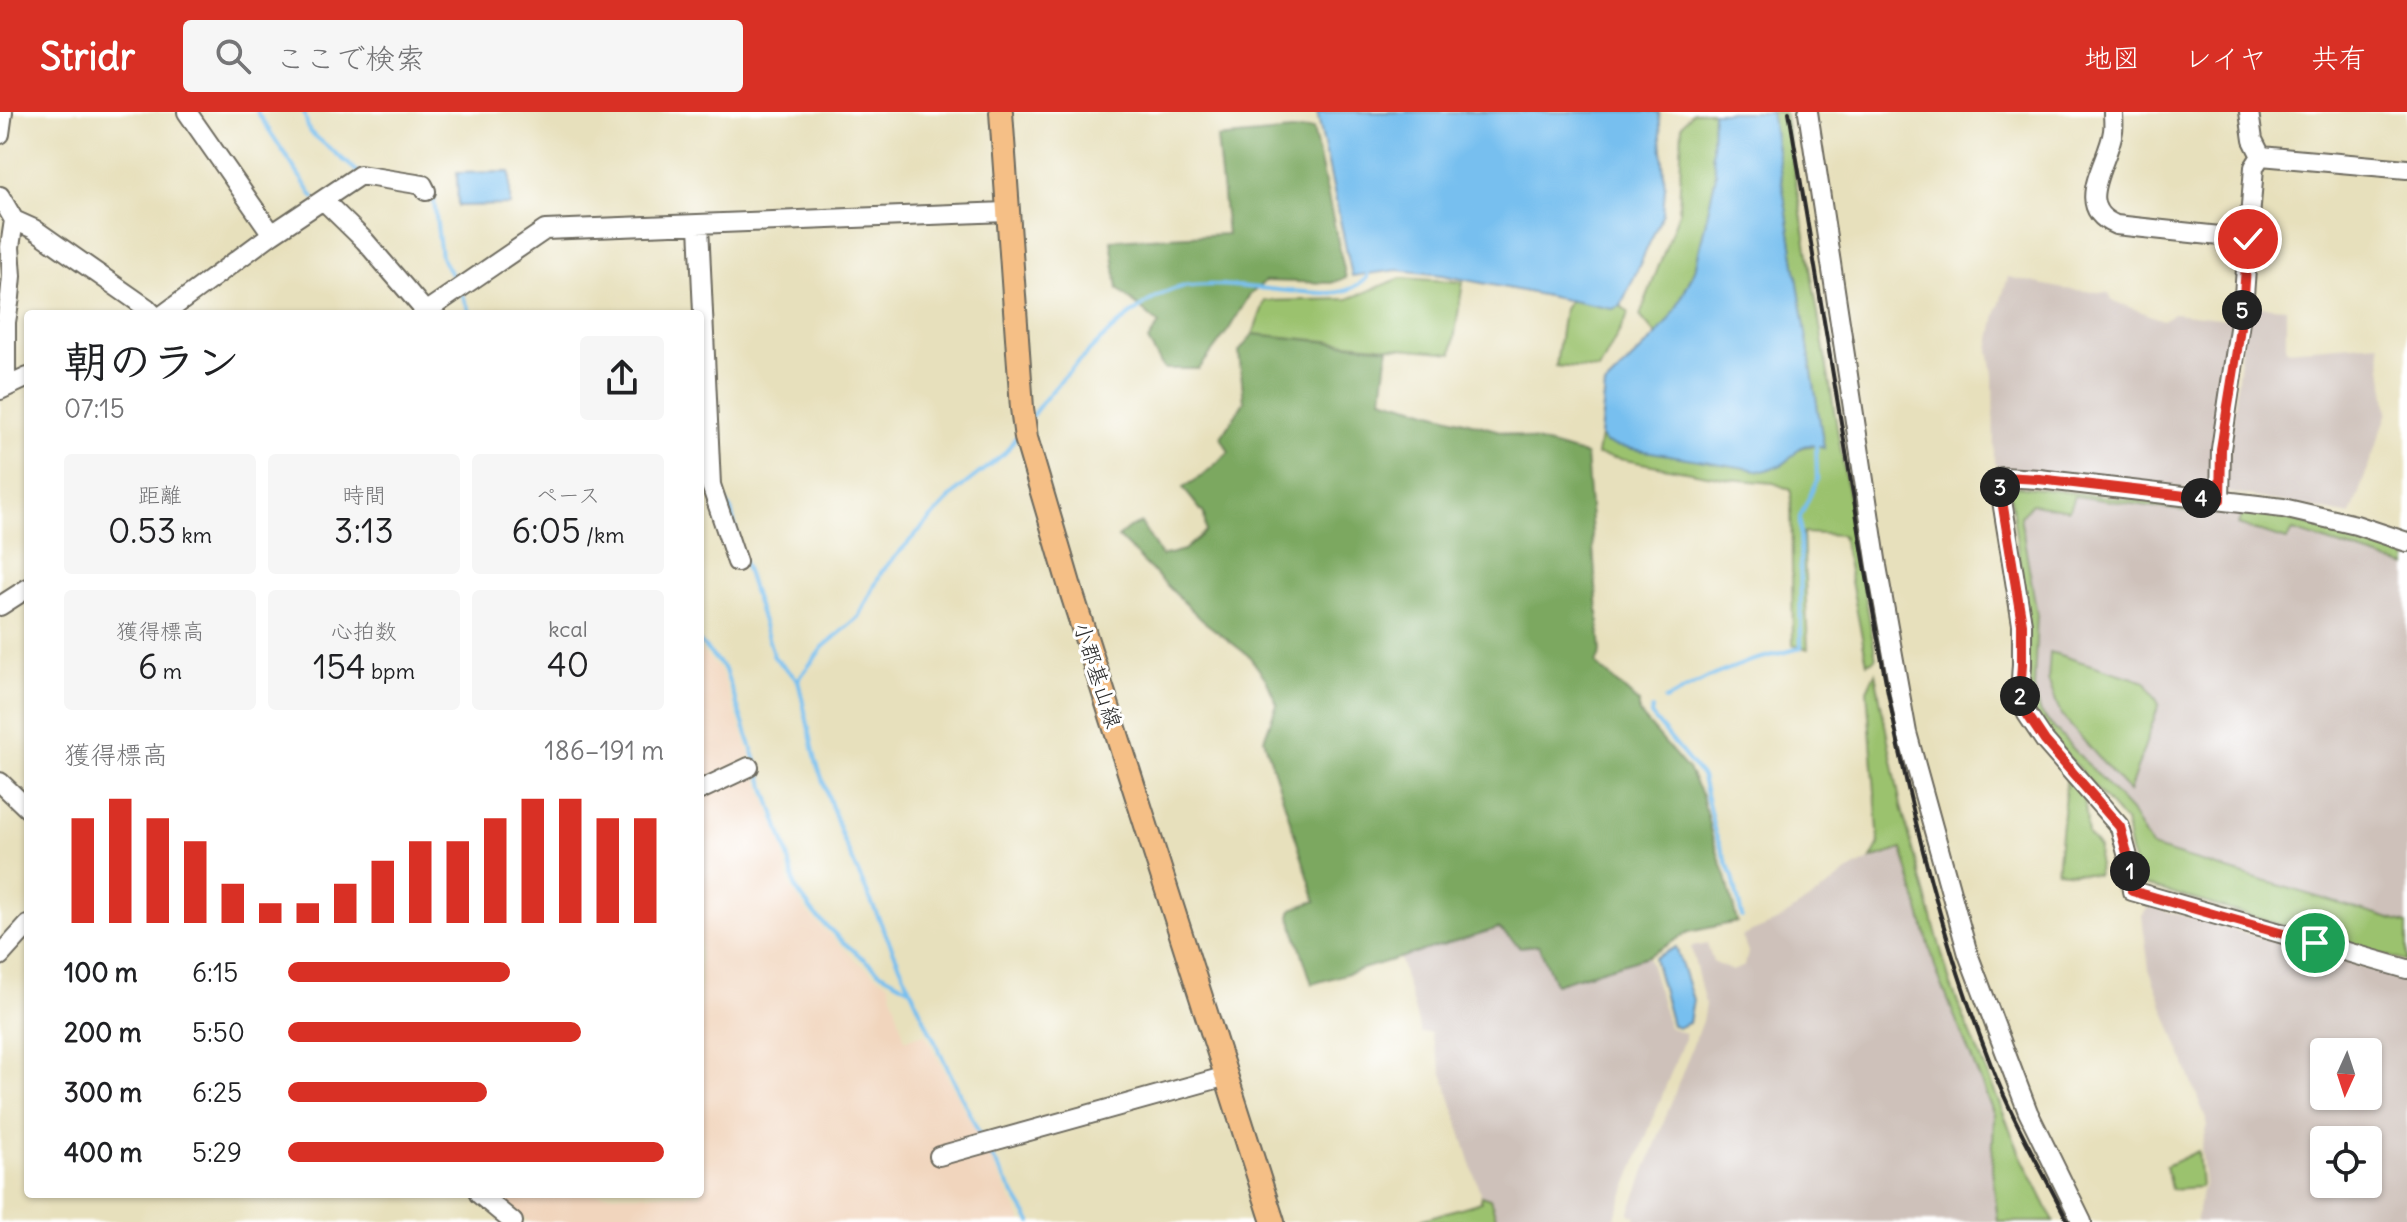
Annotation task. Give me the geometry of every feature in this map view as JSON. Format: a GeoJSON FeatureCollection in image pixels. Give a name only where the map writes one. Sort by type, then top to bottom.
{"type":"FeatureCollection","features":[{"type":"Feature","properties":{"kind":"main road","name":"小郡基山線"},"geometry":{"type":"LineString","coordinates":[[1001,112],[1024,426],[1072,594],[1273,1222]]}},
{"type":"Feature","properties":{"kind":"street"},"geometry":{"type":"LineString","coordinates":[[0,134],[3,112]]}},
{"type":"Feature","properties":{"kind":"street"},"geometry":{"type":"LineString","coordinates":[[187,112],[272,234]]}},
{"type":"Feature","properties":{"kind":"street"},"geometry":{"type":"LineString","coordinates":[[1808,112],[1877,566],[1907,733],[1968,954],[2028,1112],[2082,1222]]}},
{"type":"Feature","properties":{"kind":"street"},"geometry":{"type":"LineString","coordinates":[[2113,112],[2113,131],[2094,198],[2096,213],[2102,220],[2116,225],[2248,239]]}},
{"type":"Feature","properties":{"kind":"street"},"geometry":{"type":"LineString","coordinates":[[2249,112],[2253,140],[2261,156]]}},
{"type":"Feature","properties":{"kind":"street"},"geometry":{"type":"LineString","coordinates":[[2220,500],[2221,449],[2243,309],[2254,167],[2261,156]]}},
{"type":"Feature","properties":{"kind":"street"},"geometry":{"type":"LineString","coordinates":[[2261,156],[2407,169]]}},
{"type":"Feature","properties":{"kind":"street"},"geometry":{"type":"LineString","coordinates":[[169,310],[272,234],[360,175],[423,185],[426,191]]}},
{"type":"Feature","properties":{"kind":"street"},"geometry":{"type":"LineString","coordinates":[[0,196],[14,220],[34,229],[149,310]]}},
{"type":"Feature","properties":{"kind":"street"},"geometry":{"type":"LineString","coordinates":[[323,200],[365,241],[421,310]]}},
{"type":"Feature","properties":{"kind":"street"},"geometry":{"type":"LineString","coordinates":[[427,310],[545,230],[1006,212]]}},
{"type":"Feature","properties":{"kind":"street"},"geometry":{"type":"LineString","coordinates":[[14,220],[6,322],[17,386]]}},
{"type":"Feature","properties":{"kind":"street"},"geometry":{"type":"LineString","coordinates":[[699,226],[701,310]]}},
{"type":"Feature","properties":{"kind":"street"},"geometry":{"type":"LineString","coordinates":[[704,413],[706,488],[737,562]]}},
{"type":"Feature","properties":{"kind":"street"},"geometry":{"type":"LineString","coordinates":[[2407,542],[2356,525],[2298,511],[2039,479],[2002,477],[1999,482],[2022,624],[2020,696],[2027,714],[2045,741],[2120,827],[2132,891],[2407,969]]}},
{"type":"Feature","properties":{"kind":"street"},"geometry":{"type":"LineString","coordinates":[[0,606],[24,591]]}},
{"type":"Feature","properties":{"kind":"street"},"geometry":{"type":"LineString","coordinates":[[704,788],[749,767]]}},
{"type":"Feature","properties":{"kind":"street"},"geometry":{"type":"LineString","coordinates":[[0,782],[24,805]]}},
{"type":"Feature","properties":{"kind":"street"},"geometry":{"type":"LineString","coordinates":[[0,956],[24,929]]}},
{"type":"Feature","properties":{"kind":"street"},"geometry":{"type":"LineString","coordinates":[[939,1156],[1227,1076]]}},
{"type":"Feature","properties":{"kind":"street"},"geometry":{"type":"LineString","coordinates":[[484,1198],[513,1222]]}},
{"type":"Feature","properties":{"kind":"shaded area"},"geometry":{"type":"Polygon","coordinates":[[[2008,277],[2064,289],[2109,293],[2113,301],[2163,320],[2174,313],[2238,320],[2214,492],[1999,469],[1994,463],[1993,375],[1989,349],[2008,277]]]}},
{"type":"Feature","properties":{"kind":"shaded area"},"geometry":{"type":"Polygon","coordinates":[[[2246,305],[2286,308],[2286,350],[2379,343],[2388,412],[2351,515],[2225,492],[2246,305]]]}},
{"type":"Feature","properties":{"kind":"shaded area"},"geometry":{"type":"Polygon","coordinates":[[[2017,486],[2278,516],[2407,554],[2407,962],[2145,885],[2125,822],[2034,717],[2028,624],[2010,492],[2017,486]]]}},
{"type":"Feature","properties":{"kind":"shaded area"},"geometry":{"type":"Polygon","coordinates":[[[704,653],[721,672],[751,757],[704,779],[704,653]]]}},
{"type":"Feature","properties":{"kind":"shaded area"},"geometry":{"type":"Polygon","coordinates":[[[755,771],[783,849],[789,885],[810,916],[858,962],[889,984],[905,1040],[925,1034],[1023,1222],[529,1222],[500,1198],[704,1198],[704,795],[755,771]]]}},
{"type":"Feature","properties":{"kind":"shaded area"},"geometry":{"type":"Polygon","coordinates":[[[1902,849],[1936,970],[1994,1115],[1992,1169],[1998,1222],[1634,1222],[1636,1216],[1629,1214],[1702,1021],[1705,1004],[1691,947],[1707,944],[1713,962],[1732,971],[1745,966],[1748,952],[1742,936],[1776,922],[1847,872],[1871,859],[1902,849]]]}},
{"type":"Feature","properties":{"kind":"shaded area"},"geometry":{"type":"Polygon","coordinates":[[[2149,906],[2407,979],[2407,1222],[2196,1222],[2205,1183],[2201,1148],[2208,1125],[2149,969],[2142,916],[2149,906]]]}},
{"type":"Feature","properties":{"kind":"shaded area"},"geometry":{"type":"Polygon","coordinates":[[[1499,928],[1520,946],[1539,945],[1555,984],[1648,956],[1669,1027],[1686,1034],[1613,1222],[1498,1222],[1490,1199],[1481,1196],[1430,1032],[1421,1033],[1399,957],[1499,928]]]}},
{"type":"Feature","properties":{"kind":"green space"},"geometry":{"type":"Polygon","coordinates":[[[1692,112],[1713,112],[1712,153],[1716,175],[1695,270],[1675,311],[1657,336],[1640,316],[1679,212],[1682,125],[1692,112]]]}},
{"type":"Feature","properties":{"kind":"green space"},"geometry":{"type":"Polygon","coordinates":[[[1771,112],[1784,112],[1876,659],[1867,663],[1842,535],[1803,533],[1808,649],[1793,645],[1791,490],[1774,483],[1729,479],[1597,455],[1600,436],[1605,443],[1785,463],[1802,448],[1824,448],[1771,112]]]}},
{"type":"Feature","properties":{"kind":"green space"},"geometry":{"type":"Polygon","coordinates":[[[1313,129],[1346,278],[1331,283],[1265,281],[1249,296],[1199,369],[1164,369],[1148,341],[1159,324],[1118,289],[1111,240],[1227,234],[1217,138],[1313,129]]]}},
{"type":"Feature","properties":{"kind":"green space"},"geometry":{"type":"Polygon","coordinates":[[[1401,278],[1463,282],[1452,353],[1253,334],[1265,301],[1348,299],[1401,278]]]}},
{"type":"Feature","properties":{"kind":"green space"},"geometry":{"type":"Polygon","coordinates":[[[1570,300],[1612,309],[1621,306],[1629,313],[1599,370],[1556,366],[1564,309],[1570,300]]]}},
{"type":"Feature","properties":{"kind":"green space"},"geometry":{"type":"Polygon","coordinates":[[[1253,334],[1388,348],[1382,398],[1586,455],[1601,652],[1596,664],[1639,703],[1639,713],[1689,771],[1702,796],[1737,922],[1689,932],[1648,956],[1555,984],[1539,945],[1520,947],[1499,928],[1312,984],[1290,916],[1292,909],[1316,901],[1264,739],[1277,704],[1266,679],[1249,656],[1202,620],[1118,537],[1141,523],[1161,556],[1184,550],[1206,531],[1204,514],[1183,488],[1229,452],[1221,437],[1244,402],[1239,352],[1253,334]]]}},
{"type":"Feature","properties":{"kind":"green space"},"geometry":{"type":"Polygon","coordinates":[[[2017,486],[2214,509],[2213,515],[2074,496],[2069,510],[2032,504],[2020,516],[2037,614],[2034,690],[2041,714],[2131,811],[2151,847],[2407,924],[2407,962],[2145,885],[2136,877],[2125,822],[2034,717],[2027,684],[2028,624],[2010,492],[2017,486]]]}},
{"type":"Feature","properties":{"kind":"green space"},"geometry":{"type":"Polygon","coordinates":[[[2242,512],[2278,516],[2407,554],[2407,567],[2293,531],[2287,540],[2238,525],[2242,512]]]}},
{"type":"Feature","properties":{"kind":"green space"},"geometry":{"type":"Polygon","coordinates":[[[2050,652],[2146,682],[2159,704],[2129,792],[2061,715],[2048,680],[2050,652]]]}},
{"type":"Feature","properties":{"kind":"green space"},"geometry":{"type":"Polygon","coordinates":[[[1875,673],[1901,806],[1951,986],[2021,1156],[2054,1222],[1998,1222],[1992,1169],[1994,1115],[1936,970],[1902,849],[1871,859],[1879,844],[1867,690],[1875,673]]]}},
{"type":"Feature","properties":{"kind":"green space"},"geometry":{"type":"Polygon","coordinates":[[[2067,774],[2084,794],[2088,835],[2099,848],[2097,875],[2057,871],[2067,774]]]}},
{"type":"Feature","properties":{"kind":"green space"},"geometry":{"type":"Polygon","coordinates":[[[2198,1151],[2201,1187],[2171,1189],[2166,1166],[2198,1151]]]}},
{"type":"Feature","properties":{"kind":"green space"},"geometry":{"type":"Polygon","coordinates":[[[1481,1196],[1490,1199],[1498,1222],[1413,1222],[1481,1202],[1481,1196]]]}},
{"type":"Feature","properties":{"kind":"water"},"geometry":{"type":"Polygon","coordinates":[[[1317,112],[1659,112],[1665,188],[1663,213],[1621,306],[1612,309],[1442,275],[1398,270],[1352,276],[1317,112]]]}},
{"type":"Feature","properties":{"kind":"water"},"geometry":{"type":"Polygon","coordinates":[[[1713,112],[1771,112],[1824,448],[1803,446],[1783,464],[1763,471],[1615,446],[1605,443],[1600,436],[1605,386],[1657,335],[1675,311],[1695,270],[1716,175],[1712,153],[1713,112]]]}},
{"type":"Feature","properties":{"kind":"water"},"geometry":{"type":"Polygon","coordinates":[[[510,172],[510,205],[458,206],[457,173],[510,172]]]}},
{"type":"Feature","properties":{"kind":"water"},"geometry":{"type":"Polygon","coordinates":[[[1676,947],[1693,1000],[1689,1023],[1679,1027],[1672,1025],[1654,958],[1676,947]]]}},
{"type":"Feature","properties":{"kind":"waterway"},"geometry":{"type":"LineString","coordinates":[[257,112],[314,198]]}},
{"type":"Feature","properties":{"kind":"waterway"},"geometry":{"type":"LineString","coordinates":[[304,112],[309,131],[358,172]]}},
{"type":"Feature","properties":{"kind":"waterway"},"geometry":{"type":"LineString","coordinates":[[433,193],[441,257],[456,283]]}},
{"type":"Feature","properties":{"kind":"waterway"},"geometry":{"type":"LineString","coordinates":[[1031,417],[1099,342],[1121,322],[1164,293],[1182,287],[1212,285],[1335,293],[1358,285],[1367,278],[1368,270]]}},
{"type":"Feature","properties":{"kind":"waterway"},"geometry":{"type":"LineString","coordinates":[[462,294],[469,310]]}},
{"type":"Feature","properties":{"kind":"waterway"},"geometry":{"type":"LineString","coordinates":[[798,680],[823,647],[859,617],[882,571],[959,489],[1005,453],[1016,437]]}},
{"type":"Feature","properties":{"kind":"waterway"},"geometry":{"type":"LineString","coordinates":[[1665,700],[1750,661],[1801,648],[1800,517],[1817,480],[1816,440]]}},
{"type":"Feature","properties":{"kind":"waterway"},"geometry":{"type":"LineString","coordinates":[[715,453],[720,459],[720,482]]}},
{"type":"Feature","properties":{"kind":"waterway"},"geometry":{"type":"LineString","coordinates":[[724,498],[731,510],[737,535]]}},
{"type":"Feature","properties":{"kind":"waterway"},"geometry":{"type":"LineString","coordinates":[[744,562],[774,657],[798,680],[816,761],[843,839],[981,1137]]}},
{"type":"Feature","properties":{"kind":"waterway"},"geometry":{"type":"LineString","coordinates":[[704,646],[725,670],[787,852],[796,889],[815,915],[842,941],[881,973],[909,988]]}},
{"type":"Feature","properties":{"kind":"waterway"},"geometry":{"type":"LineString","coordinates":[[1652,709],[1651,715],[1702,777],[1715,833],[1733,877],[1742,917]]}},
{"type":"Feature","properties":{"kind":"waterway"},"geometry":{"type":"LineString","coordinates":[[987,1149],[1031,1222]]}},
{"type":"Feature","properties":{"kind":"railway"},"geometry":{"type":"LineString","coordinates":[[1789,112],[1878,643],[1925,857],[1944,928],[1991,1065],[2068,1222]]}},
{"type":"Feature","properties":{"kind":"route"},"geometry":{"type":"LineString","coordinates":[[2248,239],[2237,350],[2221,449],[2220,500],[2039,479],[2002,477],[1999,482],[2022,624],[2020,696],[2027,714],[2045,741],[2120,827],[2132,891],[2315,943]]}}]}
